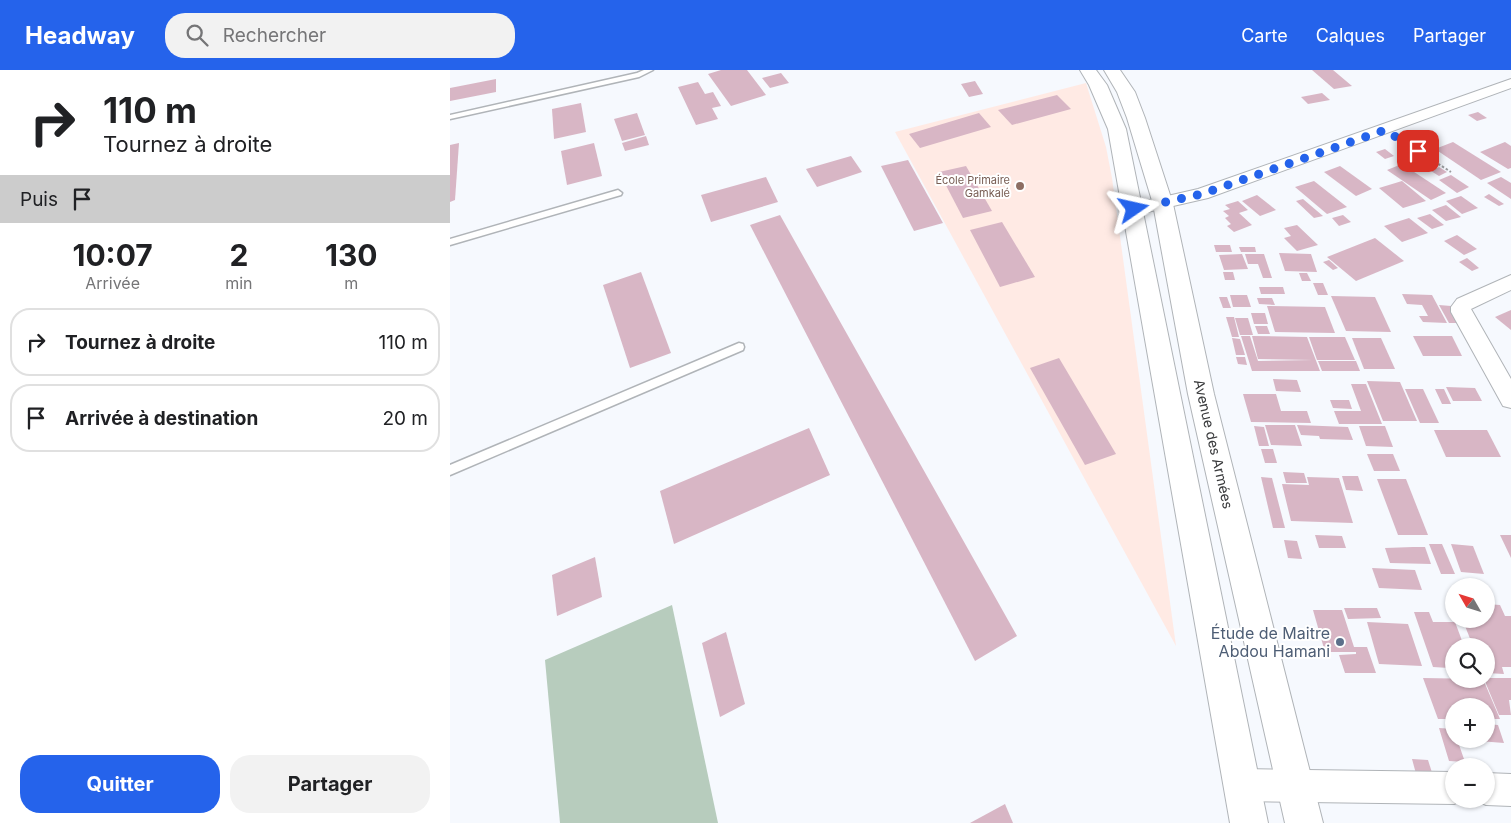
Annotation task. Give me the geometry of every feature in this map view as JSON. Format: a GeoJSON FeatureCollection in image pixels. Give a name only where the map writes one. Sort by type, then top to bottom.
{"type":"FeatureCollection","features":[{"type":"Feature","properties":{"kind":"highway"},"geometry":{"type":"LineString","coordinates":[[1088,70],[1098,85],[1117,129],[1134,209],[1249,823]]}},
{"type":"Feature","properties":{"kind":"highway","name":"Avenue des Armées"},"geometry":{"type":"LineString","coordinates":[[1112,70],[1126,92],[1136,118],[1163,204],[1201,394],[1304,823]]}},
{"type":"Feature","properties":{"kind":"street"},"geometry":{"type":"LineString","coordinates":[[1134,209],[1202,194],[1511,84]]}},
{"type":"Feature","properties":{"kind":"street"},"geometry":{"type":"LineString","coordinates":[[1511,282],[1464,304],[1461,307],[1461,312],[1511,399]]}},
{"type":"Feature","properties":{"kind":"street"},"geometry":{"type":"LineString","coordinates":[[1241,785],[1445,788]]}},
{"type":"Feature","properties":{"kind":"street"},"geometry":{"type":"LineString","coordinates":[[1495,789],[1511,790]]}},
{"type":"Feature","properties":{"kind":"lane"},"geometry":{"type":"LineString","coordinates":[[450,117],[650,70]]}},
{"type":"Feature","properties":{"kind":"lane"},"geometry":{"type":"LineString","coordinates":[[450,242],[618,194]]}},
{"type":"Feature","properties":{"kind":"lane"},"geometry":{"type":"LineString","coordinates":[[450,470],[739,347]]}},
{"type":"Feature","properties":{"kind":"path"},"geometry":{"type":"LineString","coordinates":[[1385,130],[1451,172]]}},
{"type":"Feature","properties":{"kind":"shaded area"},"geometry":{"type":"Polygon","coordinates":[[[1086,83],[1106,147],[1112,178],[1176,646],[895,132],[1086,83]]]}},
{"type":"Feature","properties":{"kind":"green space"},"geometry":{"type":"Polygon","coordinates":[[[672,605],[718,823],[560,823],[545,660],[672,605]]]}},
{"type":"Feature","properties":{"kind":"building"},"geometry":{"type":"Polygon","coordinates":[[[721,70],[747,70],[766,95],[731,106],[708,74],[721,70]]]}},
{"type":"Feature","properties":{"kind":"building"},"geometry":{"type":"Polygon","coordinates":[[[1312,70],[1333,70],[1352,86],[1334,89],[1312,70]]]}},
{"type":"Feature","properties":{"kind":"building"},"geometry":{"type":"Polygon","coordinates":[[[781,73],[789,83],[770,88],[762,78],[781,73]]]}},
{"type":"Feature","properties":{"kind":"building"},"geometry":{"type":"Polygon","coordinates":[[[496,79],[496,92],[450,101],[450,88],[496,79]]]}},
{"type":"Feature","properties":{"kind":"building"},"geometry":{"type":"Polygon","coordinates":[[[975,81],[983,94],[969,97],[961,84],[975,81]]]}},
{"type":"Feature","properties":{"kind":"building"},"geometry":{"type":"Polygon","coordinates":[[[698,82],[705,94],[713,92],[721,106],[712,108],[718,119],[696,125],[678,87],[698,82]]]}},
{"type":"Feature","properties":{"kind":"building"},"geometry":{"type":"Polygon","coordinates":[[[1322,93],[1330,100],[1308,104],[1301,97],[1322,93]]]}},
{"type":"Feature","properties":{"kind":"building"},"geometry":{"type":"Polygon","coordinates":[[[1057,95],[1071,109],[1012,125],[998,110],[1057,95]]]}},
{"type":"Feature","properties":{"kind":"building"},"geometry":{"type":"Polygon","coordinates":[[[581,103],[586,132],[554,139],[552,109],[581,103]]]}},
{"type":"Feature","properties":{"kind":"building"},"geometry":{"type":"Polygon","coordinates":[[[1478,112],[1487,118],[1477,121],[1468,115],[1478,112]]]}},
{"type":"Feature","properties":{"kind":"building"},"geometry":{"type":"Polygon","coordinates":[[[637,113],[645,135],[622,141],[614,119],[637,113]]]}},
{"type":"Feature","properties":{"kind":"building"},"geometry":{"type":"Polygon","coordinates":[[[979,113],[991,127],[920,148],[909,134],[979,113]]]}},
{"type":"Feature","properties":{"kind":"building"},"geometry":{"type":"Polygon","coordinates":[[[646,136],[649,145],[625,151],[622,143],[646,136]]]}},
{"type":"Feature","properties":{"kind":"building"},"geometry":{"type":"Polygon","coordinates":[[[1453,142],[1501,172],[1481,180],[1435,149],[1453,142]]]}},
{"type":"Feature","properties":{"kind":"building"},"geometry":{"type":"Polygon","coordinates":[[[1505,142],[1511,146],[1511,168],[1508,169],[1480,152],[1505,142]]]}},
{"type":"Feature","properties":{"kind":"building"},"geometry":{"type":"Polygon","coordinates":[[[459,143],[455,200],[450,202],[450,145],[459,143]]]}},
{"type":"Feature","properties":{"kind":"building"},"geometry":{"type":"Polygon","coordinates":[[[594,143],[602,176],[567,185],[561,151],[594,143]]]}},
{"type":"Feature","properties":{"kind":"building"},"geometry":{"type":"Polygon","coordinates":[[[1385,149],[1394,156],[1385,159],[1376,152],[1385,149]]]}},
{"type":"Feature","properties":{"kind":"building"},"geometry":{"type":"Polygon","coordinates":[[[1410,149],[1421,157],[1410,160],[1400,153],[1410,149]]]}},
{"type":"Feature","properties":{"kind":"building"},"geometry":{"type":"Polygon","coordinates":[[[851,156],[862,172],[817,187],[806,169],[851,156]]]}},
{"type":"Feature","properties":{"kind":"building"},"geometry":{"type":"Polygon","coordinates":[[[908,160],[943,223],[914,231],[881,166],[908,160]]]}},
{"type":"Feature","properties":{"kind":"building"},"geometry":{"type":"Polygon","coordinates":[[[1402,164],[1446,193],[1431,200],[1387,170],[1402,164]]]}},
{"type":"Feature","properties":{"kind":"building"},"geometry":{"type":"Polygon","coordinates":[[[966,166],[992,211],[963,218],[939,172],[966,166]]]}},
{"type":"Feature","properties":{"kind":"building"},"geometry":{"type":"Polygon","coordinates":[[[1340,166],[1372,189],[1356,196],[1324,172],[1340,166]]]}},
{"type":"Feature","properties":{"kind":"building"},"geometry":{"type":"Polygon","coordinates":[[[1439,167],[1447,172],[1439,176],[1431,171],[1439,167]]]}},
{"type":"Feature","properties":{"kind":"building"},"geometry":{"type":"Polygon","coordinates":[[[1451,175],[1469,187],[1457,193],[1439,180],[1451,175]]]}},
{"type":"Feature","properties":{"kind":"building"},"geometry":{"type":"Polygon","coordinates":[[[766,177],[778,202],[711,222],[701,195],[766,177]]]}},
{"type":"Feature","properties":{"kind":"building"},"geometry":{"type":"Polygon","coordinates":[[[1501,177],[1511,183],[1511,199],[1487,183],[1501,177]]]}},
{"type":"Feature","properties":{"kind":"building"},"geometry":{"type":"Polygon","coordinates":[[[1314,181],[1347,207],[1327,214],[1295,187],[1314,181]]]}},
{"type":"Feature","properties":{"kind":"building"},"geometry":{"type":"Polygon","coordinates":[[[1402,181],[1426,201],[1403,208],[1379,188],[1402,181]]]}},
{"type":"Feature","properties":{"kind":"building"},"geometry":{"type":"Polygon","coordinates":[[[1489,194],[1504,204],[1499,206],[1484,197],[1489,194]]]}},
{"type":"Feature","properties":{"kind":"building"},"geometry":{"type":"Polygon","coordinates":[[[1257,195],[1276,210],[1260,216],[1242,201],[1257,195]]]}},
{"type":"Feature","properties":{"kind":"building"},"geometry":{"type":"Polygon","coordinates":[[[1461,196],[1478,208],[1462,214],[1446,201],[1461,196]]]}},
{"type":"Feature","properties":{"kind":"building"},"geometry":{"type":"Polygon","coordinates":[[[1303,199],[1323,216],[1314,218],[1296,201],[1303,199]]]}},
{"type":"Feature","properties":{"kind":"building"},"geometry":{"type":"Polygon","coordinates":[[[1238,201],[1248,210],[1239,213],[1252,225],[1234,232],[1227,226],[1231,224],[1225,218],[1229,216],[1223,211],[1230,209],[1225,205],[1238,201]]]}},
{"type":"Feature","properties":{"kind":"building"},"geometry":{"type":"Polygon","coordinates":[[[1446,205],[1461,217],[1446,221],[1432,210],[1446,205]]]}},
{"type":"Feature","properties":{"kind":"building"},"geometry":{"type":"Polygon","coordinates":[[[1430,214],[1444,225],[1432,229],[1417,218],[1430,214]]]}},
{"type":"Feature","properties":{"kind":"building"},"geometry":{"type":"Polygon","coordinates":[[[780,215],[1017,636],[975,661],[750,225],[780,215]]]}},
{"type":"Feature","properties":{"kind":"building"},"geometry":{"type":"Polygon","coordinates":[[[1343,215],[1351,222],[1339,226],[1332,218],[1343,215]]]}},
{"type":"Feature","properties":{"kind":"building"},"geometry":{"type":"Polygon","coordinates":[[[1409,218],[1428,233],[1402,242],[1384,226],[1409,218]]]}},
{"type":"Feature","properties":{"kind":"building"},"geometry":{"type":"Polygon","coordinates":[[[1002,222],[1035,277],[1000,287],[970,230],[1002,222]]]}},
{"type":"Feature","properties":{"kind":"building"},"geometry":{"type":"Polygon","coordinates":[[[1297,225],[1318,245],[1297,251],[1284,238],[1291,236],[1284,228],[1297,225]]]}},
{"type":"Feature","properties":{"kind":"building"},"geometry":{"type":"Polygon","coordinates":[[[1457,235],[1477,249],[1464,255],[1444,241],[1457,235]]]}},
{"type":"Feature","properties":{"kind":"building"},"geometry":{"type":"Polygon","coordinates":[[[1375,238],[1404,261],[1356,281],[1327,257],[1375,238]]]}},
{"type":"Feature","properties":{"kind":"building"},"geometry":{"type":"Polygon","coordinates":[[[1214,245],[1230,245],[1232,252],[1216,252],[1214,245]]]}},
{"type":"Feature","properties":{"kind":"building"},"geometry":{"type":"Polygon","coordinates":[[[1239,247],[1255,247],[1256,252],[1241,252],[1239,247]]]}},
{"type":"Feature","properties":{"kind":"building"},"geometry":{"type":"Polygon","coordinates":[[[1279,253],[1311,254],[1317,272],[1285,271],[1279,253]]]}},
{"type":"Feature","properties":{"kind":"building"},"geometry":{"type":"Polygon","coordinates":[[[1242,254],[1248,269],[1224,270],[1219,255],[1242,254]]]}},
{"type":"Feature","properties":{"kind":"building"},"geometry":{"type":"Polygon","coordinates":[[[1245,254],[1264,254],[1272,278],[1263,278],[1258,264],[1248,264],[1245,254]]]}},
{"type":"Feature","properties":{"kind":"building"},"geometry":{"type":"Polygon","coordinates":[[[1467,258],[1479,268],[1472,271],[1459,262],[1467,258]]]}},
{"type":"Feature","properties":{"kind":"building"},"geometry":{"type":"Polygon","coordinates":[[[1329,260],[1338,268],[1333,270],[1323,262],[1329,260]]]}},
{"type":"Feature","properties":{"kind":"building"},"geometry":{"type":"Polygon","coordinates":[[[641,272],[671,353],[630,368],[603,285],[641,272]]]}},
{"type":"Feature","properties":{"kind":"building"},"geometry":{"type":"Polygon","coordinates":[[[1223,272],[1233,272],[1235,280],[1225,280],[1223,272]]]}},
{"type":"Feature","properties":{"kind":"building"},"geometry":{"type":"Polygon","coordinates":[[[1299,273],[1307,273],[1311,281],[1302,281],[1299,273]]]}},
{"type":"Feature","properties":{"kind":"building"},"geometry":{"type":"Polygon","coordinates":[[[1313,283],[1323,283],[1328,295],[1318,295],[1313,283]]]}},
{"type":"Feature","properties":{"kind":"building"},"geometry":{"type":"Polygon","coordinates":[[[1259,287],[1283,287],[1285,294],[1261,294],[1259,287]]]}},
{"type":"Feature","properties":{"kind":"building"},"geometry":{"type":"Polygon","coordinates":[[[1402,294],[1432,295],[1447,323],[1423,322],[1419,316],[1428,316],[1422,305],[1407,304],[1402,294]]]}},
{"type":"Feature","properties":{"kind":"building"},"geometry":{"type":"Polygon","coordinates":[[[1230,295],[1247,295],[1251,307],[1233,307],[1230,295]]]}},
{"type":"Feature","properties":{"kind":"building"},"geometry":{"type":"Polygon","coordinates":[[[1331,296],[1375,297],[1391,332],[1346,331],[1331,296]]]}},
{"type":"Feature","properties":{"kind":"building"},"geometry":{"type":"Polygon","coordinates":[[[1219,297],[1227,297],[1231,308],[1223,308],[1219,297]]]}},
{"type":"Feature","properties":{"kind":"building"},"geometry":{"type":"Polygon","coordinates":[[[1257,298],[1272,298],[1275,305],[1259,304],[1257,298]]]}},
{"type":"Feature","properties":{"kind":"building"},"geometry":{"type":"Polygon","coordinates":[[[1439,305],[1451,306],[1460,323],[1449,323],[1439,305]]]}},
{"type":"Feature","properties":{"kind":"building"},"geometry":{"type":"Polygon","coordinates":[[[1267,306],[1325,307],[1335,333],[1275,332],[1267,306]]]}},
{"type":"Feature","properties":{"kind":"building"},"geometry":{"type":"Polygon","coordinates":[[[1511,310],[1511,330],[1495,317],[1511,310]]]}},
{"type":"Feature","properties":{"kind":"building"},"geometry":{"type":"Polygon","coordinates":[[[1251,313],[1265,313],[1268,324],[1254,324],[1251,313]]]}},
{"type":"Feature","properties":{"kind":"building"},"geometry":{"type":"Polygon","coordinates":[[[1226,317],[1234,317],[1239,337],[1232,337],[1226,317]]]}},
{"type":"Feature","properties":{"kind":"building"},"geometry":{"type":"Polygon","coordinates":[[[1235,318],[1248,318],[1253,335],[1240,335],[1235,318]]]}},
{"type":"Feature","properties":{"kind":"building"},"geometry":{"type":"Polygon","coordinates":[[[1255,326],[1267,326],[1270,334],[1258,334],[1255,326]]]}},
{"type":"Feature","properties":{"kind":"building"},"geometry":{"type":"Polygon","coordinates":[[[1241,336],[1250,336],[1258,361],[1313,360],[1258,359],[1252,336],[1307,337],[1320,371],[1252,371],[1241,336]]]}},
{"type":"Feature","properties":{"kind":"building"},"geometry":{"type":"Polygon","coordinates":[[[1413,336],[1452,336],[1462,356],[1423,356],[1413,336]]]}},
{"type":"Feature","properties":{"kind":"building"},"geometry":{"type":"Polygon","coordinates":[[[1309,337],[1345,337],[1355,360],[1317,360],[1309,337]]]}},
{"type":"Feature","properties":{"kind":"building"},"geometry":{"type":"Polygon","coordinates":[[[1232,338],[1240,339],[1245,355],[1236,355],[1232,338]]]}},
{"type":"Feature","properties":{"kind":"building"},"geometry":{"type":"Polygon","coordinates":[[[1352,338],[1381,338],[1395,369],[1364,369],[1352,338]]]}},
{"type":"Feature","properties":{"kind":"building"},"geometry":{"type":"Polygon","coordinates":[[[1236,357],[1245,357],[1247,365],[1238,364],[1236,357]]]}},
{"type":"Feature","properties":{"kind":"building"},"geometry":{"type":"Polygon","coordinates":[[[1059,358],[1116,454],[1085,465],[1030,368],[1059,358]]]}},
{"type":"Feature","properties":{"kind":"building"},"geometry":{"type":"Polygon","coordinates":[[[1318,361],[1356,361],[1360,371],[1322,371],[1318,361]]]}},
{"type":"Feature","properties":{"kind":"building"},"geometry":{"type":"Polygon","coordinates":[[[1273,379],[1297,380],[1301,392],[1276,391],[1273,379]]]}},
{"type":"Feature","properties":{"kind":"building"},"geometry":{"type":"Polygon","coordinates":[[[1367,381],[1400,382],[1417,421],[1383,421],[1367,381]]]}},
{"type":"Feature","properties":{"kind":"building"},"geometry":{"type":"Polygon","coordinates":[[[1351,384],[1366,384],[1382,424],[1339,424],[1334,411],[1361,411],[1351,384]]]}},
{"type":"Feature","properties":{"kind":"building"},"geometry":{"type":"Polygon","coordinates":[[[1446,387],[1475,388],[1482,401],[1453,401],[1446,387]]]}},
{"type":"Feature","properties":{"kind":"building"},"geometry":{"type":"Polygon","coordinates":[[[1405,389],[1423,389],[1439,423],[1420,423],[1405,389]]]}},
{"type":"Feature","properties":{"kind":"building"},"geometry":{"type":"Polygon","coordinates":[[[1435,389],[1444,389],[1451,404],[1442,404],[1435,389]]]}},
{"type":"Feature","properties":{"kind":"building"},"geometry":{"type":"Polygon","coordinates":[[[1243,394],[1276,394],[1281,411],[1307,411],[1311,423],[1251,422],[1243,394]]]}},
{"type":"Feature","properties":{"kind":"building"},"geometry":{"type":"Polygon","coordinates":[[[1330,400],[1349,400],[1352,409],[1333,408],[1330,400]]]}},
{"type":"Feature","properties":{"kind":"building"},"geometry":{"type":"Polygon","coordinates":[[[1265,425],[1295,425],[1302,446],[1271,445],[1265,425]]]}},
{"type":"Feature","properties":{"kind":"building"},"geometry":{"type":"Polygon","coordinates":[[[1297,425],[1348,427],[1353,440],[1320,439],[1319,436],[1301,435],[1297,425]]]}},
{"type":"Feature","properties":{"kind":"building"},"geometry":{"type":"Polygon","coordinates":[[[1254,426],[1264,427],[1269,446],[1259,446],[1254,426]]]}},
{"type":"Feature","properties":{"kind":"building"},"geometry":{"type":"Polygon","coordinates":[[[1359,426],[1385,426],[1393,447],[1366,446],[1359,426]]]}},
{"type":"Feature","properties":{"kind":"building"},"geometry":{"type":"Polygon","coordinates":[[[809,428],[830,475],[674,544],[660,491],[809,428]]]}},
{"type":"Feature","properties":{"kind":"building"},"geometry":{"type":"Polygon","coordinates":[[[1434,430],[1487,430],[1501,457],[1446,457],[1434,430]]]}},
{"type":"Feature","properties":{"kind":"building"},"geometry":{"type":"Polygon","coordinates":[[[1261,449],[1273,449],[1277,463],[1265,463],[1261,449]]]}},
{"type":"Feature","properties":{"kind":"building"},"geometry":{"type":"Polygon","coordinates":[[[1367,454],[1393,454],[1400,471],[1374,471],[1367,454]]]}},
{"type":"Feature","properties":{"kind":"building"},"geometry":{"type":"Polygon","coordinates":[[[1283,472],[1304,473],[1307,483],[1286,483],[1283,472]]]}},
{"type":"Feature","properties":{"kind":"building"},"geometry":{"type":"Polygon","coordinates":[[[1342,476],[1358,476],[1363,491],[1346,490],[1342,476]]]}},
{"type":"Feature","properties":{"kind":"building"},"geometry":{"type":"Polygon","coordinates":[[[1261,477],[1272,478],[1285,528],[1273,528],[1261,477]]]}},
{"type":"Feature","properties":{"kind":"building"},"geometry":{"type":"Polygon","coordinates":[[[1307,477],[1339,478],[1353,523],[1291,521],[1282,484],[1309,485],[1307,477]]]}},
{"type":"Feature","properties":{"kind":"building"},"geometry":{"type":"Polygon","coordinates":[[[1377,479],[1406,479],[1428,535],[1398,535],[1377,479]]]}},
{"type":"Feature","properties":{"kind":"building"},"geometry":{"type":"Polygon","coordinates":[[[1315,535],[1342,536],[1346,548],[1319,548],[1315,535]]]}},
{"type":"Feature","properties":{"kind":"building"},"geometry":{"type":"Polygon","coordinates":[[[1500,535],[1511,535],[1511,558],[1500,535]]]}},
{"type":"Feature","properties":{"kind":"building"},"geometry":{"type":"Polygon","coordinates":[[[1284,540],[1297,541],[1302,559],[1288,558],[1284,540]]]}},
{"type":"Feature","properties":{"kind":"building"},"geometry":{"type":"Polygon","coordinates":[[[1429,544],[1442,544],[1455,574],[1441,574],[1429,544]]]}},
{"type":"Feature","properties":{"kind":"building"},"geometry":{"type":"Polygon","coordinates":[[[1451,544],[1473,546],[1484,574],[1461,572],[1451,544]]]}},
{"type":"Feature","properties":{"kind":"building"},"geometry":{"type":"Polygon","coordinates":[[[1425,547],[1431,564],[1390,563],[1385,548],[1425,547]]]}},
{"type":"Feature","properties":{"kind":"building"},"geometry":{"type":"Polygon","coordinates":[[[595,557],[602,597],[557,616],[552,575],[595,557]]]}},
{"type":"Feature","properties":{"kind":"building"},"geometry":{"type":"Polygon","coordinates":[[[1372,568],[1415,570],[1422,590],[1379,588],[1372,568]]]}},
{"type":"Feature","properties":{"kind":"building"},"geometry":{"type":"Polygon","coordinates":[[[1495,605],[1500,605],[1505,616],[1511,616],[1511,667],[1502,667],[1504,674],[1495,674],[1495,638],[1470,638],[1466,628],[1495,628],[1495,605]]]}},
{"type":"Feature","properties":{"kind":"building"},"geometry":{"type":"Polygon","coordinates":[[[1344,608],[1377,608],[1381,618],[1348,619],[1344,608]]]}},
{"type":"Feature","properties":{"kind":"building"},"geometry":{"type":"Polygon","coordinates":[[[1313,610],[1342,610],[1354,647],[1367,647],[1376,673],[1345,673],[1339,655],[1356,654],[1356,652],[1325,652],[1313,610]]]}},
{"type":"Feature","properties":{"kind":"building"},"geometry":{"type":"Polygon","coordinates":[[[1414,612],[1429,612],[1433,622],[1445,622],[1445,628],[1457,628],[1461,638],[1445,638],[1445,668],[1433,667],[1414,612]]]}},
{"type":"Feature","properties":{"kind":"building"},"geometry":{"type":"Polygon","coordinates":[[[1367,622],[1408,624],[1422,666],[1379,664],[1367,622]]]}},
{"type":"Feature","properties":{"kind":"building"},"geometry":{"type":"Polygon","coordinates":[[[726,632],[745,704],[720,717],[702,643],[726,632]]]}},
{"type":"Feature","properties":{"kind":"building"},"geometry":{"type":"Polygon","coordinates":[[[1423,678],[1445,678],[1445,688],[1487,688],[1491,698],[1445,698],[1445,719],[1438,719],[1423,678]]]}},
{"type":"Feature","properties":{"kind":"building"},"geometry":{"type":"Polygon","coordinates":[[[1495,678],[1511,678],[1511,700],[1509,700],[1511,715],[1499,715],[1495,705],[1495,698],[1492,698],[1488,688],[1495,688],[1495,678]]]}},
{"type":"Feature","properties":{"kind":"building"},"geometry":{"type":"Polygon","coordinates":[[[1495,707],[1500,719],[1495,719],[1495,707]]]}},
{"type":"Feature","properties":{"kind":"building"},"geometry":{"type":"Polygon","coordinates":[[[1495,725],[1498,725],[1504,743],[1495,742],[1495,725]]]}},
{"type":"Feature","properties":{"kind":"building"},"geometry":{"type":"Polygon","coordinates":[[[1439,728],[1445,728],[1445,748],[1439,728]]]}},
{"type":"Feature","properties":{"kind":"building"},"geometry":{"type":"Polygon","coordinates":[[[1445,748],[1460,748],[1464,758],[1448,758],[1445,748]]]}},
{"type":"Feature","properties":{"kind":"building"},"geometry":{"type":"Polygon","coordinates":[[[1412,759],[1428,760],[1435,782],[1418,781],[1412,759]]]}},
{"type":"Feature","properties":{"kind":"building"},"geometry":{"type":"Polygon","coordinates":[[[1005,804],[1013,823],[970,823],[1005,804]]]}},
{"type":"Feature","properties":{"kind":"place","name":"École Primaire Gamkalé"},"geometry":{"type":"Point","coordinates":[1020,186]}},
{"type":"Feature","properties":{"kind":"place","name":"Étude de Maitre Abdou Hamani"},"geometry":{"type":"Point","coordinates":[1340,642]}},
{"type":"Feature","properties":{"kind":"route"},"geometry":{"type":"LineString","coordinates":[[1134,209],[1202,194],[1385,130],[1418,151]]}}]}
